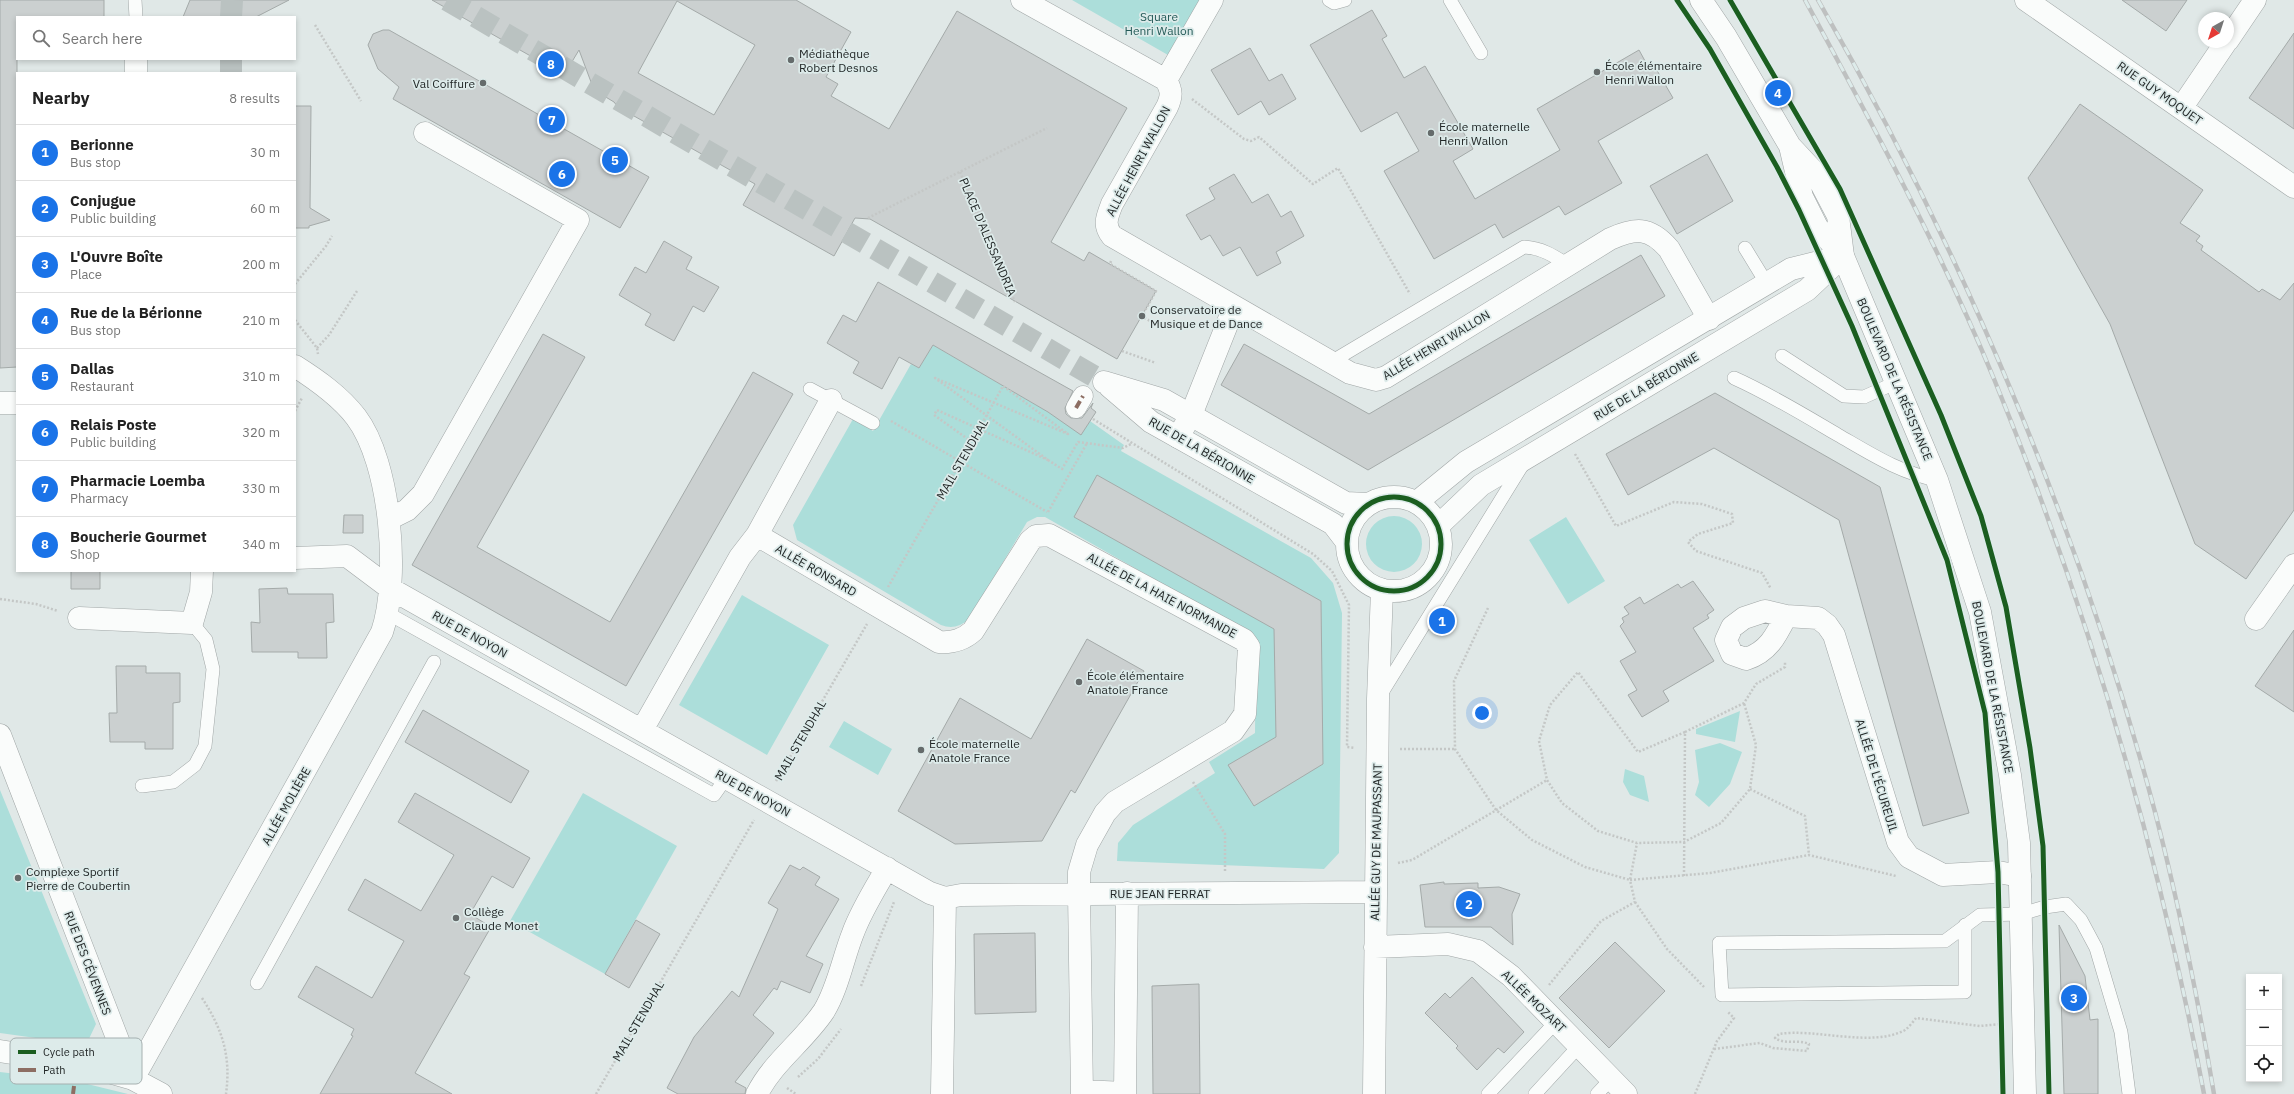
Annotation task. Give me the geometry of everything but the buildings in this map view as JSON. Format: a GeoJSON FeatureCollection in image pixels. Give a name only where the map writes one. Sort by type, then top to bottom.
{"type":"FeatureCollection","features":[{"type":"Feature","properties":{"kind":"street"},"geometry":{"type":"LineString","coordinates":[[1022,0],[1169,89]]}},
{"type":"Feature","properties":{"kind":"street","name":"ALLÉE HENRI WALLON"},"geometry":{"type":"LineString","coordinates":[[1212,0],[1112,204],[1106,220],[1107,229],[1112,236],[1121,242],[1350,373],[1366,379],[1376,380],[1386,377],[1610,239],[1629,231],[1642,230],[1661,240],[1669,249],[1709,319]]}},
{"type":"Feature","properties":{"kind":"street","name":"BOULEVARD DE LA RÉSISTANCE"},"geometry":{"type":"LineString","coordinates":[[1701,0],[1726,37],[1790,146],[1816,174],[1838,216],[1843,256],[1937,480],[1980,612],[2010,776],[2020,876],[2025,1094]]}},
{"type":"Feature","properties":{"kind":"street","name":"RUE GUY MOQUET"},"geometry":{"type":"LineString","coordinates":[[2026,0],[2182,107],[2294,187]]}},
{"type":"Feature","properties":{"kind":"street"},"geometry":{"type":"LineString","coordinates":[[2234,31],[2255,0]]}},
{"type":"Feature","properties":{"kind":"street"},"geometry":{"type":"LineString","coordinates":[[2182,107],[2222,48]]}},
{"type":"Feature","properties":{"kind":"street"},"geometry":{"type":"LineString","coordinates":[[136,60],[136,72]]}},
{"type":"Feature","properties":{"kind":"street"},"geometry":{"type":"LineString","coordinates":[[389,519],[407,510],[422,494],[578,220],[425,133]]}},
{"type":"Feature","properties":{"kind":"street"},"geometry":{"type":"LineString","coordinates":[[1417,502],[1466,462],[1791,269],[1843,256]]}},
{"type":"Feature","properties":{"kind":"street","name":"RUE DE LA BÉRIONNE"},"geometry":{"type":"LineString","coordinates":[[1438,526],[1481,485],[1807,290],[1843,256]]}},
{"type":"Feature","properties":{"kind":"street"},"geometry":{"type":"LineString","coordinates":[[1178,437],[1191,415],[1234,307]]}},
{"type":"Feature","properties":{"kind":"street","name":"ALLÉE MOLIÈRE"},"geometry":{"type":"LineString","coordinates":[[142,1063],[382,632],[388,614],[391,589],[389,519],[382,482],[372,447],[356,417],[336,396],[296,367]]}},
{"type":"Feature","properties":{"kind":"street","name":"RUE DE LA BÉRIONNE"},"geometry":{"type":"LineString","coordinates":[[1346,541],[1333,524],[1151,422],[1104,382],[1164,400],[1346,503],[1367,504]]}},
{"type":"Feature","properties":{"kind":"street"},"geometry":{"type":"LineString","coordinates":[[642,730],[740,557],[757,535],[831,400]]}},
{"type":"Feature","properties":{"kind":"street"},"geometry":{"type":"LineString","coordinates":[[0,403],[16,403]]}},
{"type":"Feature","properties":{"kind":"street"},"geometry":{"type":"LineString","coordinates":[[1392,496],[1405,497],[1417,502],[1430,512],[1438,526],[1441,538],[1441,552],[1437,564],[1430,575],[1420,584],[1408,589],[1395,592],[1382,590],[1370,585],[1359,577],[1351,566],[1347,554],[1346,541],[1349,527],[1356,514],[1367,504],[1379,498],[1392,496]]}},
{"type":"Feature","properties":{"kind":"street","name":"ALLÉE RONSARD"},"geometry":{"type":"LineString","coordinates":[[757,535],[940,642],[949,643],[959,640],[973,631],[980,624],[1020,555],[1039,536]]}},
{"type":"Feature","properties":{"kind":"street","name":"ALLÉE DE LA HAIE NORMANDE"},"geometry":{"type":"LineString","coordinates":[[1039,536],[1049,535],[1244,640],[1249,647],[1245,714],[1233,731],[1115,802],[1105,813],[1087,845],[1079,872],[1082,1093]]}},
{"type":"Feature","properties":{"kind":"street","name":"RUE DE NOYON"},"geometry":{"type":"LineString","coordinates":[[296,558],[348,556],[391,589],[930,893],[945,898]]}},
{"type":"Feature","properties":{"kind":"street"},"geometry":{"type":"LineString","coordinates":[[2256,619],[2294,565]]}},
{"type":"Feature","properties":{"kind":"street"},"geometry":{"type":"LineString","coordinates":[[79,618],[192,623],[202,592],[202,572]]}},
{"type":"Feature","properties":{"kind":"street","name":"ALLÉE GUY DE MAUPASSANT"},"geometry":{"type":"LineString","coordinates":[[1374,1094],[1377,748],[1382,590]]}},
{"type":"Feature","properties":{"kind":"street","name":"ALLÉE DE L'ÉCUREUIL"},"geometry":{"type":"LineString","coordinates":[[1786,616],[1818,618],[1828,625],[1834,634],[1898,842],[1909,857],[1943,875],[1964,876],[1998,872],[2020,876]]}},
{"type":"Feature","properties":{"kind":"street","name":"RUE DES CÉVENNES"},"geometry":{"type":"LineString","coordinates":[[0,735],[117,1038]]}},
{"type":"Feature","properties":{"kind":"street"},"geometry":{"type":"LineString","coordinates":[[756,1094],[782,1058],[808,1032],[824,1010],[833,992],[853,932],[887,868]]}},
{"type":"Feature","properties":{"kind":"street","name":"RUE JEAN FERRAT"},"geometry":{"type":"LineString","coordinates":[[945,898],[961,895],[1079,893],[1376,892]]}},
{"type":"Feature","properties":{"kind":"street"},"geometry":{"type":"LineString","coordinates":[[1082,1093],[1125,1093],[1127,893]]}},
{"type":"Feature","properties":{"kind":"street"},"geometry":{"type":"LineString","coordinates":[[942,1094],[945,898]]}},
{"type":"Feature","properties":{"kind":"street","name":"ALLÉE MOZART"},"geometry":{"type":"LineString","coordinates":[[1375,947],[1448,944],[1478,951],[1511,976],[1626,1094]]}},
{"type":"Feature","properties":{"kind":"street"},"geometry":{"type":"LineString","coordinates":[[0,1051],[10,1053]]}},
{"type":"Feature","properties":{"kind":"street"},"geometry":{"type":"LineString","coordinates":[[142,1084],[161,1094]]}},
{"type":"Feature","properties":{"kind":"lane"},"geometry":{"type":"LineString","coordinates":[[135,0],[136,16]]}},
{"type":"Feature","properties":{"kind":"lane"},"geometry":{"type":"LineString","coordinates":[[1329,0],[1334,3],[1345,0]]}},
{"type":"Feature","properties":{"kind":"lane"},"geometry":{"type":"LineString","coordinates":[[1450,0],[1481,53]]}},
{"type":"Feature","properties":{"kind":"lane"},"geometry":{"type":"LineString","coordinates":[[1331,362],[1524,247],[1547,252],[1568,265]]}},
{"type":"Feature","properties":{"kind":"lane"},"geometry":{"type":"LineString","coordinates":[[1746,248],[1767,284]]}},
{"type":"Feature","properties":{"kind":"lane"},"geometry":{"type":"LineString","coordinates":[[1782,356],[1844,396],[1864,397],[1897,382]]}},
{"type":"Feature","properties":{"kind":"lane"},"geometry":{"type":"LineString","coordinates":[[1734,378],[1762,390],[1890,466],[1914,476],[1937,480]]}},
{"type":"Feature","properties":{"kind":"lane"},"geometry":{"type":"LineString","coordinates":[[810,388],[873,424]]}},
{"type":"Feature","properties":{"kind":"lane"},"geometry":{"type":"LineString","coordinates":[[1378,699],[1527,457]]}},
{"type":"Feature","properties":{"kind":"lane"},"geometry":{"type":"LineString","coordinates":[[388,614],[714,795],[726,778]]}},
{"type":"Feature","properties":{"kind":"lane"},"geometry":{"type":"LineString","coordinates":[[142,786],[173,782],[195,765],[206,746],[213,669],[206,640],[192,623]]}},
{"type":"Feature","properties":{"kind":"lane"},"geometry":{"type":"LineString","coordinates":[[257,983],[434,662]]}},
{"type":"Feature","properties":{"kind":"lane"},"geometry":{"type":"LineString","coordinates":[[1965,925],[1965,992],[1722,995],[1719,943],[1945,941],[1965,925],[1980,915],[2021,914],[2044,907],[2066,904],[2081,920],[2096,948],[2121,1032],[2129,1094]]}},
{"type":"Feature","properties":{"kind":"lane"},"geometry":{"type":"LineString","coordinates":[[1488,1094],[1556,1022]]}},
{"type":"Feature","properties":{"kind":"lane"},"geometry":{"type":"LineString","coordinates":[[1535,1094],[1580,1046]]}},
{"type":"Feature","properties":{"kind":"lane"},"geometry":{"type":"LineString","coordinates":[[1597,1094],[1612,1078]]}},
{"type":"Feature","properties":{"kind":"path"},"geometry":{"type":"LineString","coordinates":[[315,25],[361,101]]}},
{"type":"Feature","properties":{"kind":"path"},"geometry":{"type":"LineString","coordinates":[[1169,89],[1194,99],[1247,141],[1259,137],[1313,184],[1338,168],[1419,310]]}},
{"type":"Feature","properties":{"kind":"path"},"geometry":{"type":"LineString","coordinates":[[296,283],[326,246],[332,236]]}},
{"type":"Feature","properties":{"kind":"path"},"geometry":{"type":"LineString","coordinates":[[1121,242],[1110,264],[1156,291],[1142,316],[1158,326]]}},
{"type":"Feature","properties":{"kind":"path"},"geometry":{"type":"LineString","coordinates":[[317,348],[329,336],[357,291]]}},
{"type":"Feature","properties":{"kind":"path"},"geometry":{"type":"LineString","coordinates":[[296,321],[317,348],[319,358],[313,378]]}},
{"type":"Feature","properties":{"kind":"path"},"geometry":{"type":"LineString","coordinates":[[1122,351],[1156,363]]}},
{"type":"Feature","properties":{"kind":"path"},"geometry":{"type":"LineString","coordinates":[[994,403],[935,378],[1062,469],[1078,442],[1123,448],[1132,444]]}},
{"type":"Feature","properties":{"kind":"path"},"geometry":{"type":"LineString","coordinates":[[1080,402],[1132,444],[1313,554],[1332,572],[1349,605],[1347,747],[1455,749]]}},
{"type":"Feature","properties":{"kind":"path"},"geometry":{"type":"LineString","coordinates":[[972,442],[934,415],[937,410],[1048,460]]}},
{"type":"Feature","properties":{"kind":"path"},"geometry":{"type":"LineString","coordinates":[[873,424],[878,414],[1048,512]]}},
{"type":"Feature","properties":{"kind":"path"},"geometry":{"type":"LineString","coordinates":[[1565,435],[1616,526],[1674,502],[1702,504],[1732,514],[1733,523],[1698,534],[1688,542],[1696,551],[1762,573],[1786,616]]}},
{"type":"Feature","properties":{"kind":"path"},"geometry":{"type":"LineString","coordinates":[[1039,536],[1040,526],[1087,444]]}},
{"type":"Feature","properties":{"kind":"path"},"geometry":{"type":"LineString","coordinates":[[0,599],[36,604],[79,618]]}},
{"type":"Feature","properties":{"kind":"path"},"geometry":{"type":"LineString","coordinates":[[1488,608],[1454,681],[1455,749],[1496,810],[1532,840],[1585,867],[1630,880],[1710,873],[1808,855],[1898,876]]}},
{"type":"Feature","properties":{"kind":"path"},"geometry":{"type":"LineString","coordinates":[[1744,703],[1756,746],[1750,789],[1721,824],[1684,842],[1637,843],[1598,831],[1562,803],[1547,780],[1539,741],[1550,705],[1578,672],[1638,752],[1685,732],[1744,703],[1756,684],[1785,667],[1785,660]]}},
{"type":"Feature","properties":{"kind":"path"},"geometry":{"type":"LineString","coordinates":[[1684,876],[1685,732]]}},
{"type":"Feature","properties":{"kind":"path"},"geometry":{"type":"LineString","coordinates":[[1181,762],[1225,834],[1225,892]]}},
{"type":"Feature","properties":{"kind":"path"},"geometry":{"type":"LineString","coordinates":[[1376,866],[1412,860],[1547,780]]}},
{"type":"Feature","properties":{"kind":"path"},"geometry":{"type":"LineString","coordinates":[[1750,789],[1805,816],[1808,855]]}},
{"type":"Feature","properties":{"kind":"path"},"geometry":{"type":"LineString","coordinates":[[1637,843],[1630,880],[1635,902],[1667,949],[1706,989]]}},
{"type":"Feature","properties":{"kind":"path"},"geometry":{"type":"LineString","coordinates":[[1535,1001],[1601,921],[1635,902]]}},
{"type":"Feature","properties":{"kind":"path"},"geometry":{"type":"LineString","coordinates":[[185,986],[200,995],[212,1013],[224,1042],[229,1071],[226,1094]]}},
{"type":"Feature","properties":{"kind":"path"},"geometry":{"type":"LineString","coordinates":[[1695,1094],[1714,1049],[1734,1018],[1722,1006]]}},
{"type":"Feature","properties":{"kind":"path"},"geometry":{"type":"LineString","coordinates":[[2001,1016],[2002,1032]]}},
{"type":"Feature","properties":{"kind":"path"},"geometry":{"type":"LineString","coordinates":[[1714,1049],[1760,1043],[1773,1048],[1807,1051],[1809,1044],[1803,1041],[1780,1042],[1775,1038],[1779,1034],[1796,1032],[1827,1036],[1882,1036],[1906,1029],[1916,1018],[1980,1026],[2002,1024]]}},
{"type":"Feature","properties":{"kind":"path"},"geometry":{"type":"LineString","coordinates":[[787,1088],[796,1094]]}},
{"type":"Feature","properties":{"kind":"green space","name":"Square Henri Wallon"},"geometry":{"type":"Polygon","coordinates":[[[1072,0],[1200,0],[1168,55],[1072,0]]]}},
{"type":"Feature","properties":{"kind":"green space"},"geometry":{"type":"Polygon","coordinates":[[[933,345],[1048,412],[1081,434],[1090,421],[1124,445],[1121,451],[1311,558],[1333,583],[1342,613],[1339,853],[1324,869],[1117,861],[1118,843],[1133,825],[1215,773],[1209,762],[1255,733],[1256,637],[1045,517],[1037,517],[1027,522],[969,619],[962,624],[952,627],[941,625],[797,540],[793,525],[853,419],[873,431],[911,364],[919,368],[933,345]]]}},
{"type":"Feature","properties":{"kind":"green space"},"geometry":{"type":"Polygon","coordinates":[[[1389,516],[1399,516],[1414,524],[1420,533],[1422,544],[1420,555],[1414,564],[1399,572],[1389,572],[1378,567],[1371,560],[1366,549],[1366,539],[1371,528],[1378,521],[1389,516]]]}},
{"type":"Feature","properties":{"kind":"green space"},"geometry":{"type":"Polygon","coordinates":[[[1566,517],[1605,581],[1568,604],[1529,540],[1566,517]]]}},
{"type":"Feature","properties":{"kind":"green space"},"geometry":{"type":"Polygon","coordinates":[[[742,595],[829,645],[767,755],[679,705],[742,595]]]}},
{"type":"Feature","properties":{"kind":"green space"},"geometry":{"type":"Polygon","coordinates":[[[1740,711],[1735,742],[1696,734],[1696,729],[1740,711]]]}},
{"type":"Feature","properties":{"kind":"green space"},"geometry":{"type":"Polygon","coordinates":[[[844,721],[892,749],[878,775],[829,747],[844,721]]]}},
{"type":"Feature","properties":{"kind":"green space"},"geometry":{"type":"Polygon","coordinates":[[[1720,743],[1742,752],[1730,784],[1709,807],[1695,795],[1699,782],[1695,750],[1720,743]]]}},
{"type":"Feature","properties":{"kind":"green space"},"geometry":{"type":"Polygon","coordinates":[[[1625,769],[1644,776],[1649,802],[1630,795],[1623,782],[1625,769]]]}},
{"type":"Feature","properties":{"kind":"green space","name":"Complexe Sportif Pierre de Coubertin"},"geometry":{"type":"Polygon","coordinates":[[[0,790],[96,1024],[89,1038],[36,1038],[0,1033],[0,790]]]}},
{"type":"Feature","properties":{"kind":"green space"},"geometry":{"type":"Polygon","coordinates":[[[583,793],[677,846],[605,974],[510,921],[583,793]]]}},
{"type":"Feature","properties":{"kind":"green space"},"geometry":{"type":"Polygon","coordinates":[[[0,1072],[10,1073],[10,1084],[87,1084],[128,1094],[0,1094],[0,1072]]]}},
{"type":"Feature","properties":{"kind":"tunnel"},"geometry":{"type":"LineString","coordinates":[[231,16],[232,0]]}},
{"type":"Feature","properties":{"kind":"tunnel"},"geometry":{"type":"LineString","coordinates":[[447,0],[1104,382]]}},
{"type":"Feature","properties":{"kind":"tunnel"},"geometry":{"type":"LineString","coordinates":[[231,60],[231,72]]}},
{"type":"Feature","properties":{"kind":"railway"},"geometry":{"type":"LineString","coordinates":[[1805,0],[1904,187],[1951,282],[1994,379],[2028,466],[2090,642],[2117,731],[2165,911],[2186,1002],[2204,1094]]}},
{"type":"Feature","properties":{"kind":"railway"},"geometry":{"type":"LineString","coordinates":[[1818,0],[1871,96],[1922,194],[1969,294],[2013,395],[2054,498],[2091,601],[2125,706],[2155,812],[2188,952],[2214,1094]]}},
{"type":"Feature","properties":{"kind":"marked path"},"geometry":{"type":"LineString","coordinates":[[1076,408],[1083,396]]}},
{"type":"Feature","properties":{"kind":"marked path"},"geometry":{"type":"LineString","coordinates":[[73,1094],[74,1084]]}},
{"type":"Feature","properties":{"kind":"cycle path"},"geometry":{"type":"LineString","coordinates":[[1677,0],[1710,49],[1777,167],[1799,210],[1852,326],[1947,560],[1985,713],[1998,872],[2003,1094]]}},
{"type":"Feature","properties":{"kind":"cycle path"},"geometry":{"type":"LineString","coordinates":[[1730,0],[1840,189],[1941,415],[1981,516],[2006,607],[2030,748],[2043,846],[2049,1094]]}},
{"type":"Feature","properties":{"kind":"cycle path"},"geometry":{"type":"LineString","coordinates":[[1385,497],[1403,497],[1412,500],[1428,510],[1438,526],[1441,535],[1441,544],[1441,553],[1438,562],[1428,578],[1412,588],[1403,591],[1385,591],[1376,588],[1360,578],[1350,562],[1347,553],[1347,535],[1350,526],[1360,510],[1376,500],[1385,497]]}},
{"type":"Feature","properties":{"kind":"place","name":"Médiathèque Robert Desnos"},"geometry":{"type":"Point","coordinates":[791,60]}},
{"type":"Feature","properties":{"kind":"place","name":"Boucherie Gourmet"},"geometry":{"type":"Point","coordinates":[551,64]}},
{"type":"Feature","properties":{"kind":"place","name":"École élémentaire Henri Wallon"},"geometry":{"type":"Point","coordinates":[1597,72]}},
{"type":"Feature","properties":{"kind":"place","name":"Val Coiffure"},"geometry":{"type":"Point","coordinates":[483,83]}},
{"type":"Feature","properties":{"kind":"place","name":"Rue de la Bérionne"},"geometry":{"type":"Point","coordinates":[1778,93]}},
{"type":"Feature","properties":{"kind":"place","name":"Pharmacie Loemba"},"geometry":{"type":"Point","coordinates":[552,120]}},
{"type":"Feature","properties":{"kind":"place","name":"École maternelle Henri Wallon"},"geometry":{"type":"Point","coordinates":[1431,133]}},
{"type":"Feature","properties":{"kind":"place","name":"Dallas"},"geometry":{"type":"Point","coordinates":[615,160]}},
{"type":"Feature","properties":{"kind":"place","name":"Relais Poste"},"geometry":{"type":"Point","coordinates":[562,174]}},
{"type":"Feature","properties":{"kind":"place","name":"Conservatoire de Musique et de Dance"},"geometry":{"type":"Point","coordinates":[1142,316]}},
{"type":"Feature","properties":{"kind":"place","name":"Berionne"},"geometry":{"type":"Point","coordinates":[1442,621]}},
{"type":"Feature","properties":{"kind":"place","name":"École élémentaire Anatole France"},"geometry":{"type":"Point","coordinates":[1079,682]}},
{"type":"Feature","properties":{"kind":"place","name":"École maternelle Anatole France"},"geometry":{"type":"Point","coordinates":[921,750]}},
{"type":"Feature","properties":{"kind":"place","name":"Complexe Sportif Pierre de Coubertin"},"geometry":{"type":"Point","coordinates":[18,878]}},
{"type":"Feature","properties":{"kind":"place","name":"Conjugue"},"geometry":{"type":"Point","coordinates":[1469,904]}},
{"type":"Feature","properties":{"kind":"place","name":"Collège Claude Monet"},"geometry":{"type":"Point","coordinates":[456,918]}},
{"type":"Feature","properties":{"kind":"place","name":"L'Ouvre Boîte"},"geometry":{"type":"Point","coordinates":[2074,998]}}]}
